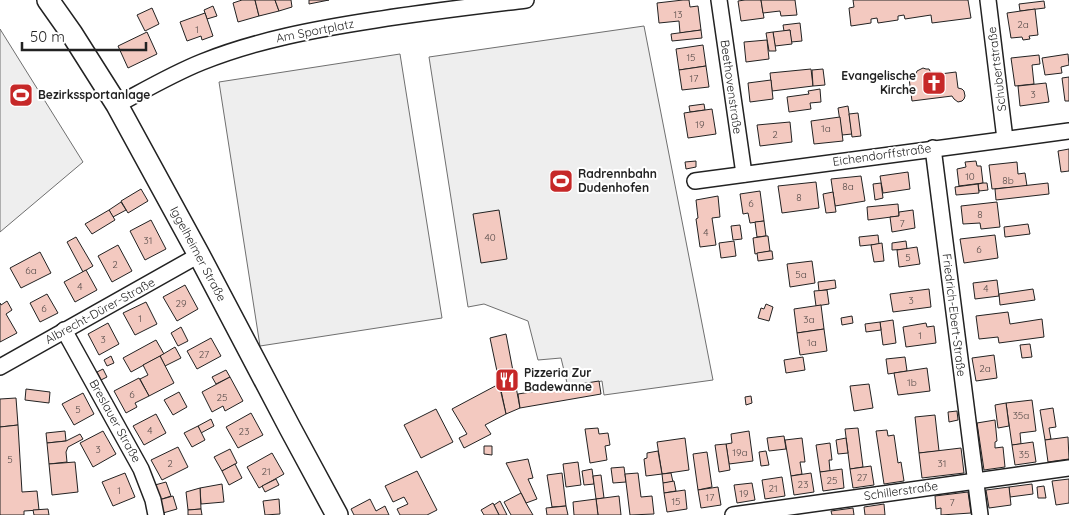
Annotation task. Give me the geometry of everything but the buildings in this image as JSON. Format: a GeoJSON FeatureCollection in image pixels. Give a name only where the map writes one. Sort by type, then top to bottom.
{"type":"FeatureCollection","features":[{"type":"Feature","properties":{"kind":"street","name":"Iggelheimer Straße"},"geometry":{"type":"LineString","coordinates":[[48,0],[117,105],[337,515]]}},
{"type":"Feature","properties":{"kind":"street","name":"Am Sportplatz"},"geometry":{"type":"LineString","coordinates":[[117,105],[202,62],[241,48],[281,37],[428,6],[526,0]]}},
{"type":"Feature","properties":{"kind":"street","name":"Beethovenstraße"},"geometry":{"type":"LineString","coordinates":[[719,0],[744,174]]}},
{"type":"Feature","properties":{"kind":"street","name":"Schubertstraße"},"geometry":{"type":"LineString","coordinates":[[988,0],[1005,139]]}},
{"type":"Feature","properties":{"kind":"street","name":"Eichendorffstraße"},"geometry":{"type":"LineString","coordinates":[[695,181],[1069,131]]}},
{"type":"Feature","properties":{"kind":"street","name":"Friedrich-Ebert-Straße"},"geometry":{"type":"LineString","coordinates":[[933,148],[980,515]]}},
{"type":"Feature","properties":{"kind":"street","name":"Albrecht-Dürer-Straße"},"geometry":{"type":"LineString","coordinates":[[0,367],[199,255]]}},
{"type":"Feature","properties":{"kind":"street","name":"Breslauer Straße"},"geometry":{"type":"LineString","coordinates":[[64,330],[141,469],[153,500],[156,515]]}},
{"type":"Feature","properties":{"kind":"street","name":"Schillerstraße"},"geometry":{"type":"LineString","coordinates":[[733,515],[1069,468]]}},
{"type":"Feature","properties":{"kind":"shaded area","name":"Radrennbahn Dudenhofen"},"geometry":{"type":"Polygon","coordinates":[[[644,26],[713,380],[604,395],[602,381],[568,387],[561,358],[538,360],[528,321],[484,304],[468,307],[429,57],[644,26]]]}},
{"type":"Feature","properties":{"kind":"shaded area","name":"Bezirkssportanlage"},"geometry":{"type":"Polygon","coordinates":[[[0,29],[83,162],[0,232],[0,29]]]}},
{"type":"Feature","properties":{"kind":"shaded area"},"geometry":{"type":"Polygon","coordinates":[[[400,54],[442,318],[260,346],[219,82],[400,54]]]}},
{"type":"Feature","properties":{"kind":"place","name":"Evangelische Kirche"},"geometry":{"type":"Point","coordinates":[934,83]}},
{"type":"Feature","properties":{"kind":"place","name":"Bezirkssportanlage"},"geometry":{"type":"Point","coordinates":[21,95]}},
{"type":"Feature","properties":{"kind":"place","name":"Radrennbahn Dudenhofen"},"geometry":{"type":"Point","coordinates":[561,181]}},
{"type":"Feature","properties":{"kind":"place","name":"Pizzeria Zur Badewanne"},"geometry":{"type":"Point","coordinates":[507,380]}}]}
